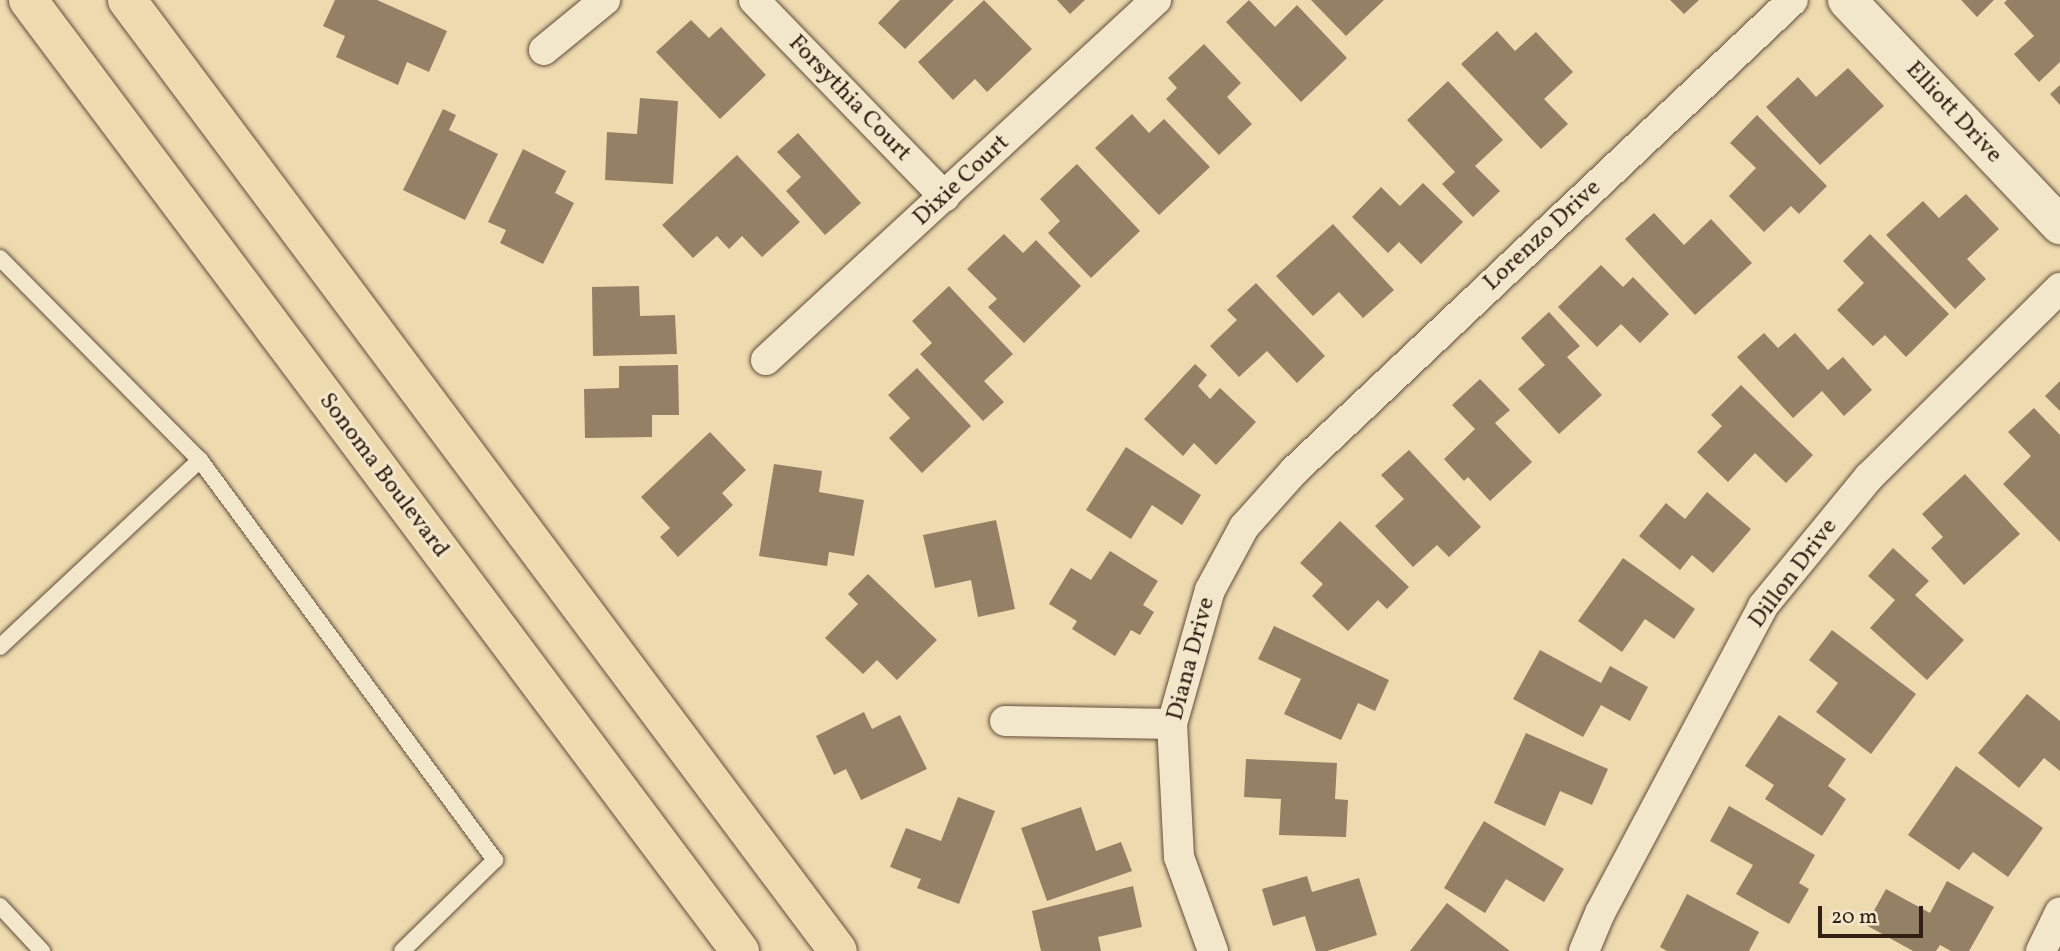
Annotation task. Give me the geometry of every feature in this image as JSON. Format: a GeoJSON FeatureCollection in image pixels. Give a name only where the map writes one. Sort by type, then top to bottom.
{"type":"FeatureCollection","features":[{"type":"Feature","properties":{"kind":"highway","name":"Sonoma Boulevard"},"geometry":{"type":"LineString","coordinates":[[28,0],[740,951]]}},
{"type":"Feature","properties":{"kind":"highway"},"geometry":{"type":"LineString","coordinates":[[127,0],[838,951]]}},
{"type":"Feature","properties":{"kind":"street"},"geometry":{"type":"LineString","coordinates":[[544,50],[604,0]]}},
{"type":"Feature","properties":{"kind":"street","name":"Forsythia Court"},"geometry":{"type":"LineString","coordinates":[[754,0],[945,197]]}},
{"type":"Feature","properties":{"kind":"street","name":"Dixie Court"},"geometry":{"type":"LineString","coordinates":[[766,360],[1156,0]]}},
{"type":"Feature","properties":{"kind":"street","name":"Lorenzo Drive"},"geometry":{"type":"LineString","coordinates":[[1294,471],[1793,0]]}},
{"type":"Feature","properties":{"kind":"street","name":"Elliott Drive"},"geometry":{"type":"LineString","coordinates":[[1847,0],[2060,225]]}},
{"type":"Feature","properties":{"kind":"street","name":"Dillon Drive"},"geometry":{"type":"LineString","coordinates":[[1584,951],[1600,913],[1763,606],[1869,477],[2060,288]]}},
{"type":"Feature","properties":{"kind":"street","name":"Diana Drive"},"geometry":{"type":"LineString","coordinates":[[1213,951],[1178,858],[1172,724],[1210,590],[1244,527],[1294,471]]}},
{"type":"Feature","properties":{"kind":"street"},"geometry":{"type":"LineString","coordinates":[[1005,721],[1172,724]]}},
{"type":"Feature","properties":{"kind":"street"},"geometry":{"type":"LineString","coordinates":[[2041,951],[2060,912]]}},
{"type":"Feature","properties":{"kind":"lane"},"geometry":{"type":"LineString","coordinates":[[0,258],[200,460],[495,860],[402,951]]}},
{"type":"Feature","properties":{"kind":"lane"},"geometry":{"type":"LineString","coordinates":[[0,648],[200,460]]}},
{"type":"Feature","properties":{"kind":"lane"},"geometry":{"type":"LineString","coordinates":[[0,906],[42,951]]}},
{"type":"Feature","properties":{"kind":"building"},"geometry":{"type":"Polygon","coordinates":[[[335,0],[377,0],[447,31],[429,72],[407,62],[398,85],[336,57],[345,36],[323,26],[335,0]]]}},
{"type":"Feature","properties":{"kind":"building"},"geometry":{"type":"Polygon","coordinates":[[[900,0],[954,0],[905,49],[878,23],[900,0]]]}},
{"type":"Feature","properties":{"kind":"building"},"geometry":{"type":"Polygon","coordinates":[[[984,0],[1032,49],[987,92],[975,79],[953,100],[918,62],[984,0]]]}},
{"type":"Feature","properties":{"kind":"building"},"geometry":{"type":"Polygon","coordinates":[[[1057,0],[1085,0],[1070,14],[1057,0]]]}},
{"type":"Feature","properties":{"kind":"building"},"geometry":{"type":"Polygon","coordinates":[[[1249,0],[1275,27],[1297,5],[1347,58],[1301,102],[1226,22],[1249,0]]]}},
{"type":"Feature","properties":{"kind":"building"},"geometry":{"type":"Polygon","coordinates":[[[1311,0],[1384,0],[1346,36],[1311,0]]]}},
{"type":"Feature","properties":{"kind":"building"},"geometry":{"type":"Polygon","coordinates":[[[1670,0],[1699,0],[1684,14],[1670,0]]]}},
{"type":"Feature","properties":{"kind":"building"},"geometry":{"type":"Polygon","coordinates":[[[1961,0],[1994,0],[1977,17],[1961,0]]]}},
{"type":"Feature","properties":{"kind":"building"},"geometry":{"type":"Polygon","coordinates":[[[2007,0],[2060,0],[2060,62],[2039,82],[2014,54],[2034,36],[2004,3],[2007,0]]]}},
{"type":"Feature","properties":{"kind":"building"},"geometry":{"type":"Polygon","coordinates":[[[691,20],[709,38],[721,27],[766,75],[720,119],[656,52],[691,20]]]}},
{"type":"Feature","properties":{"kind":"building"},"geometry":{"type":"Polygon","coordinates":[[[1497,31],[1515,51],[1536,32],[1573,72],[1544,99],[1568,124],[1541,149],[1461,64],[1497,31]]]}},
{"type":"Feature","properties":{"kind":"building"},"geometry":{"type":"Polygon","coordinates":[[[1204,44],[1241,83],[1227,97],[1252,124],[1219,155],[1166,99],[1177,88],[1168,78],[1204,44]]]}},
{"type":"Feature","properties":{"kind":"building"},"geometry":{"type":"Polygon","coordinates":[[[1848,68],[1884,106],[1820,165],[1766,107],[1798,77],[1816,97],[1848,68]]]}},
{"type":"Feature","properties":{"kind":"building"},"geometry":{"type":"Polygon","coordinates":[[[1448,81],[1503,140],[1475,166],[1500,191],[1473,217],[1442,184],[1455,172],[1407,120],[1448,81]]]}},
{"type":"Feature","properties":{"kind":"building"},"geometry":{"type":"Polygon","coordinates":[[[2060,85],[2060,105],[2050,94],[2060,85]]]}},
{"type":"Feature","properties":{"kind":"building"},"geometry":{"type":"Polygon","coordinates":[[[640,98],[678,101],[673,184],[605,180],[607,132],[637,134],[640,98]]]}},
{"type":"Feature","properties":{"kind":"building"},"geometry":{"type":"Polygon","coordinates":[[[443,109],[456,115],[449,130],[498,154],[465,220],[403,190],[443,109]]]}},
{"type":"Feature","properties":{"kind":"building"},"geometry":{"type":"Polygon","coordinates":[[[1132,114],[1149,133],[1164,119],[1210,167],[1159,215],[1095,148],[1132,114]]]}},
{"type":"Feature","properties":{"kind":"building"},"geometry":{"type":"Polygon","coordinates":[[[1757,115],[1827,186],[1799,214],[1791,206],[1764,232],[1729,196],[1756,168],[1730,143],[1757,115]]]}},
{"type":"Feature","properties":{"kind":"building"},"geometry":{"type":"Polygon","coordinates":[[[798,133],[861,203],[825,235],[786,191],[801,177],[777,152],[798,133]]]}},
{"type":"Feature","properties":{"kind":"building"},"geometry":{"type":"Polygon","coordinates":[[[523,149],[566,171],[555,193],[574,203],[543,264],[500,243],[506,230],[488,222],[523,149]]]}},
{"type":"Feature","properties":{"kind":"building"},"geometry":{"type":"Polygon","coordinates":[[[737,155],[800,222],[762,257],[742,236],[729,249],[717,236],[693,258],[662,225],[737,155]]]}},
{"type":"Feature","properties":{"kind":"building"},"geometry":{"type":"Polygon","coordinates":[[[1077,164],[1140,231],[1091,278],[1048,233],[1060,221],[1040,199],[1077,164]]]}},
{"type":"Feature","properties":{"kind":"building"},"geometry":{"type":"Polygon","coordinates":[[[1423,183],[1463,222],[1421,264],[1399,242],[1388,253],[1352,217],[1381,187],[1400,206],[1423,183]]]}},
{"type":"Feature","properties":{"kind":"building"},"geometry":{"type":"Polygon","coordinates":[[[1966,194],[1999,229],[1967,259],[1986,279],[1955,309],[1886,235],[1923,201],[1939,218],[1966,194]]]}},
{"type":"Feature","properties":{"kind":"building"},"geometry":{"type":"Polygon","coordinates":[[[1654,213],[1684,245],[1711,219],[1752,263],[1695,315],[1625,239],[1654,213]]]}},
{"type":"Feature","properties":{"kind":"building"},"geometry":{"type":"Polygon","coordinates":[[[1333,224],[1394,290],[1363,318],[1339,292],[1313,316],[1276,276],[1333,224]]]}},
{"type":"Feature","properties":{"kind":"building"},"geometry":{"type":"Polygon","coordinates":[[[1004,234],[1023,253],[1036,240],[1081,286],[1024,343],[988,307],[997,299],[967,269],[1004,234]]]}},
{"type":"Feature","properties":{"kind":"building"},"geometry":{"type":"Polygon","coordinates":[[[1870,234],[1949,314],[1906,357],[1885,335],[1873,346],[1837,310],[1864,283],[1843,261],[1870,234]]]}},
{"type":"Feature","properties":{"kind":"building"},"geometry":{"type":"Polygon","coordinates":[[[1601,265],[1623,287],[1633,277],[1669,314],[1640,343],[1621,324],[1597,347],[1558,307],[1601,265]]]}},
{"type":"Feature","properties":{"kind":"building"},"geometry":{"type":"Polygon","coordinates":[[[1256,283],[1325,356],[1297,383],[1267,351],[1239,377],[1210,346],[1237,320],[1227,310],[1256,283]]]}},
{"type":"Feature","properties":{"kind":"building"},"geometry":{"type":"Polygon","coordinates":[[[639,286],[640,316],[675,315],[677,354],[593,356],[592,287],[639,286]]]}},
{"type":"Feature","properties":{"kind":"building"},"geometry":{"type":"Polygon","coordinates":[[[949,286],[1013,354],[984,381],[1004,402],[983,421],[920,354],[932,343],[912,321],[949,286]]]}},
{"type":"Feature","properties":{"kind":"building"},"geometry":{"type":"Polygon","coordinates":[[[1549,312],[1580,346],[1567,357],[1602,395],[1559,434],[1518,389],[1545,365],[1521,338],[1549,312]]]}},
{"type":"Feature","properties":{"kind":"building"},"geometry":{"type":"Polygon","coordinates":[[[1764,333],[1778,348],[1795,333],[1828,370],[1843,357],[1872,390],[1844,416],[1822,391],[1793,418],[1737,357],[1764,333]]]}},
{"type":"Feature","properties":{"kind":"building"},"geometry":{"type":"Polygon","coordinates":[[[1195,364],[1207,375],[1198,386],[1210,399],[1220,388],[1256,422],[1216,465],[1194,443],[1183,456],[1144,419],[1195,364]]]}},
{"type":"Feature","properties":{"kind":"building"},"geometry":{"type":"Polygon","coordinates":[[[678,365],[679,415],[652,415],[652,437],[585,438],[584,389],[619,388],[619,366],[678,365]]]}},
{"type":"Feature","properties":{"kind":"building"},"geometry":{"type":"Polygon","coordinates":[[[917,368],[971,426],[922,473],[889,438],[910,418],[888,395],[917,368]]]}},
{"type":"Feature","properties":{"kind":"building"},"geometry":{"type":"Polygon","coordinates":[[[1480,379],[1510,410],[1495,423],[1532,462],[1490,501],[1468,477],[1464,481],[1444,459],[1475,429],[1452,405],[1480,379]]]}},
{"type":"Feature","properties":{"kind":"building"},"geometry":{"type":"Polygon","coordinates":[[[2060,381],[2060,411],[2045,396],[2060,381]]]}},
{"type":"Feature","properties":{"kind":"building"},"geometry":{"type":"Polygon","coordinates":[[[1741,385],[1813,455],[1786,483],[1755,453],[1728,482],[1697,452],[1722,426],[1711,415],[1741,385]]]}},
{"type":"Feature","properties":{"kind":"building"},"geometry":{"type":"Polygon","coordinates":[[[2034,408],[2060,435],[2060,542],[2003,484],[2031,456],[2008,432],[2034,408]]]}},
{"type":"Feature","properties":{"kind":"building"},"geometry":{"type":"Polygon","coordinates":[[[710,432],[746,470],[722,493],[733,505],[678,557],[660,537],[670,528],[641,497],[710,432]]]}},
{"type":"Feature","properties":{"kind":"building"},"geometry":{"type":"Polygon","coordinates":[[[1126,447],[1201,495],[1182,525],[1152,505],[1131,539],[1086,510],[1126,447]]]}},
{"type":"Feature","properties":{"kind":"building"},"geometry":{"type":"Polygon","coordinates":[[[1409,450],[1481,527],[1449,557],[1437,545],[1413,567],[1375,526],[1404,499],[1381,475],[1409,450]]]}},
{"type":"Feature","properties":{"kind":"building"},"geometry":{"type":"Polygon","coordinates":[[[774,464],[822,471],[819,492],[864,500],[854,556],[829,552],[827,566],[759,556],[774,464]]]}},
{"type":"Feature","properties":{"kind":"building"},"geometry":{"type":"Polygon","coordinates":[[[1965,474],[2020,534],[1964,585],[1931,548],[1943,537],[1922,514],[1965,474]]]}},
{"type":"Feature","properties":{"kind":"building"},"geometry":{"type":"Polygon","coordinates":[[[1707,492],[1751,529],[1713,573],[1692,555],[1680,570],[1639,536],[1666,503],[1685,519],[1707,492]]]}},
{"type":"Feature","properties":{"kind":"building"},"geometry":{"type":"Polygon","coordinates":[[[996,520],[1015,609],[978,617],[971,580],[935,588],[923,535],[996,520]]]}},
{"type":"Feature","properties":{"kind":"building"},"geometry":{"type":"Polygon","coordinates":[[[1340,521],[1409,587],[1387,609],[1378,600],[1348,631],[1312,596],[1323,584],[1300,563],[1340,521]]]}},
{"type":"Feature","properties":{"kind":"building"},"geometry":{"type":"Polygon","coordinates":[[[1893,548],[1929,581],[1915,595],[1964,640],[1927,680],[1870,628],[1895,600],[1868,576],[1893,548]]]}},
{"type":"Feature","properties":{"kind":"building"},"geometry":{"type":"Polygon","coordinates":[[[1110,551],[1158,581],[1143,605],[1154,612],[1140,635],[1131,630],[1115,656],[1072,629],[1077,621],[1049,604],[1071,568],[1091,580],[1110,551]]]}},
{"type":"Feature","properties":{"kind":"building"},"geometry":{"type":"Polygon","coordinates":[[[1623,558],[1695,609],[1674,639],[1645,619],[1622,652],[1578,621],[1623,558]]]}},
{"type":"Feature","properties":{"kind":"building"},"geometry":{"type":"Polygon","coordinates":[[[868,574],[937,640],[897,680],[877,660],[863,674],[825,638],[858,604],[848,594],[868,574]]]}},
{"type":"Feature","properties":{"kind":"building"},"geometry":{"type":"Polygon","coordinates":[[[1274,626],[1389,680],[1375,711],[1358,703],[1341,740],[1284,714],[1301,679],[1258,659],[1274,626]]]}},
{"type":"Feature","properties":{"kind":"building"},"geometry":{"type":"Polygon","coordinates":[[[1832,630],[1916,694],[1871,754],[1816,712],[1838,683],[1809,660],[1832,630]]]}},
{"type":"Feature","properties":{"kind":"building"},"geometry":{"type":"Polygon","coordinates":[[[1540,650],[1601,683],[1610,666],[1648,687],[1630,721],[1601,705],[1583,737],[1513,699],[1540,650]]]}},
{"type":"Feature","properties":{"kind":"building"},"geometry":{"type":"Polygon","coordinates":[[[2027,694],[2060,721],[2060,771],[2044,758],[2019,788],[1978,753],[2027,694]]]}},
{"type":"Feature","properties":{"kind":"building"},"geometry":{"type":"Polygon","coordinates":[[[864,712],[872,729],[900,715],[927,769],[861,800],[846,769],[834,775],[816,736],[864,712]]]}},
{"type":"Feature","properties":{"kind":"building"},"geometry":{"type":"Polygon","coordinates":[[[1779,715],[1846,759],[1828,786],[1846,799],[1822,836],[1765,799],[1774,785],[1745,766],[1779,715]]]}},
{"type":"Feature","properties":{"kind":"building"},"geometry":{"type":"Polygon","coordinates":[[[1526,733],[1608,769],[1592,805],[1560,791],[1545,826],[1494,803],[1526,733]]]}},
{"type":"Feature","properties":{"kind":"building"},"geometry":{"type":"Polygon","coordinates":[[[1246,759],[1337,763],[1335,799],[1348,800],[1346,837],[1279,835],[1281,799],[1244,797],[1246,759]]]}},
{"type":"Feature","properties":{"kind":"building"},"geometry":{"type":"Polygon","coordinates":[[[1956,766],[2043,828],[2008,877],[1973,852],[1959,870],[1908,835],[1956,766]]]}},
{"type":"Feature","properties":{"kind":"building"},"geometry":{"type":"Polygon","coordinates":[[[958,797],[995,811],[959,904],[917,888],[921,879],[890,867],[906,828],[941,841],[958,797]]]}},
{"type":"Feature","properties":{"kind":"building"},"geometry":{"type":"Polygon","coordinates":[[[1729,806],[1815,855],[1799,883],[1809,889],[1789,924],[1736,894],[1753,865],[1710,841],[1729,806]]]}},
{"type":"Feature","properties":{"kind":"building"},"geometry":{"type":"Polygon","coordinates":[[[1081,807],[1096,851],[1121,842],[1132,871],[1047,901],[1021,828],[1081,807]]]}},
{"type":"Feature","properties":{"kind":"building"},"geometry":{"type":"Polygon","coordinates":[[[1484,821],[1564,869],[1544,902],[1506,879],[1485,913],[1444,888],[1484,821]]]}},
{"type":"Feature","properties":{"kind":"building"},"geometry":{"type":"Polygon","coordinates":[[[1307,876],[1312,892],[1359,878],[1377,935],[1327,951],[1316,951],[1305,916],[1273,926],[1262,889],[1307,876]]]}},
{"type":"Feature","properties":{"kind":"building"},"geometry":{"type":"Polygon","coordinates":[[[1947,881],[1994,907],[1969,951],[1951,951],[1940,945],[1936,951],[1913,951],[1866,925],[1886,889],[1930,913],[1947,881]]]}},
{"type":"Feature","properties":{"kind":"building"},"geometry":{"type":"Polygon","coordinates":[[[1133,886],[1142,927],[1098,937],[1101,951],[1041,951],[1032,911],[1133,886]]]}},
{"type":"Feature","properties":{"kind":"building"},"geometry":{"type":"Polygon","coordinates":[[[1687,894],[1759,932],[1749,951],[1667,951],[1660,947],[1687,894]]]}},
{"type":"Feature","properties":{"kind":"building"},"geometry":{"type":"Polygon","coordinates":[[[1447,903],[1510,951],[1410,951],[1447,903]]]}}]}
